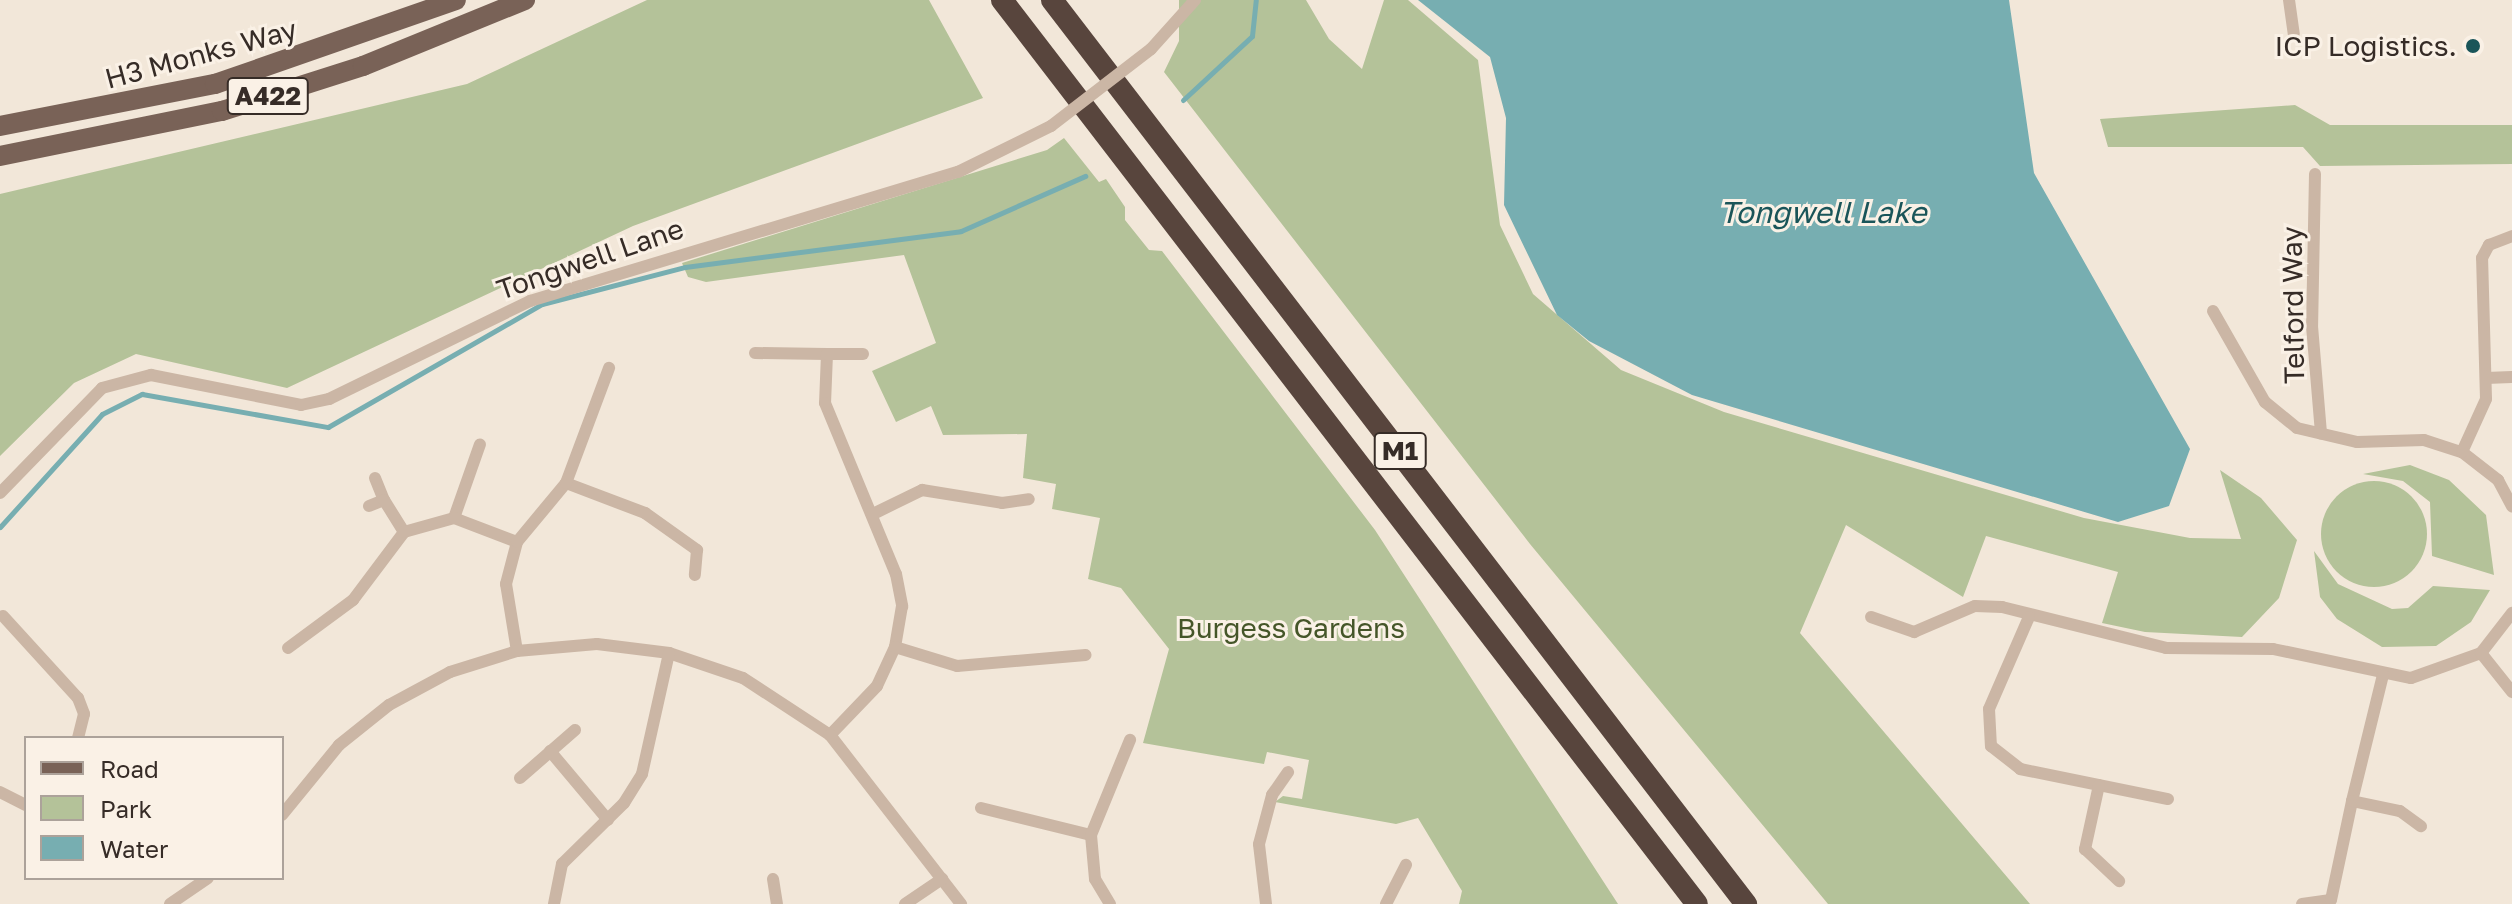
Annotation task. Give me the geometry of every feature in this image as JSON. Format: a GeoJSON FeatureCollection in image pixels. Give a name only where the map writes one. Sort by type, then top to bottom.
{"type":"FeatureCollection","features":[{"type":"Feature","properties":{"kind":"highway","name":"M1"},"geometry":{"type":"LineString","coordinates":[[1002,0],[1697,904]]}},
{"type":"Feature","properties":{"kind":"highway","name":"M1"},"geometry":{"type":"LineString","coordinates":[[1052,0],[1746,904]]}},
{"type":"Feature","properties":{"kind":"main road","name":"H3 Monks Way"},"geometry":{"type":"LineString","coordinates":[[0,126],[215,84],[456,0]]}},
{"type":"Feature","properties":{"kind":"main road","name":"H3 Monks Way"},"geometry":{"type":"LineString","coordinates":[[0,156],[222,111],[363,66],[525,0]]}},
{"type":"Feature","properties":{"kind":"street","name":"Tongwell Lane"},"geometry":{"type":"LineString","coordinates":[[0,493],[102,388],[151,375],[301,405],[329,399],[530,301],[958,172],[1051,126],[1151,49],[1195,0]]}},
{"type":"Feature","properties":{"kind":"street"},"geometry":{"type":"LineString","coordinates":[[2289,0],[2294,34]]}},
{"type":"Feature","properties":{"kind":"street","name":"Telford Way"},"geometry":{"type":"LineString","coordinates":[[2315,174],[2312,326],[2321,434]]}},
{"type":"Feature","properties":{"kind":"street"},"geometry":{"type":"LineString","coordinates":[[2462,452],[2486,399],[2482,258],[2489,245],[2512,236]]}},
{"type":"Feature","properties":{"kind":"street"},"geometry":{"type":"LineString","coordinates":[[2213,311],[2265,402],[2297,428],[2357,442],[2424,440],[2462,452],[2498,480],[2512,506]]}},
{"type":"Feature","properties":{"kind":"street"},"geometry":{"type":"LineString","coordinates":[[755,353],[863,354]]}},
{"type":"Feature","properties":{"kind":"street"},"geometry":{"type":"LineString","coordinates":[[827,354],[825,403],[873,514],[898,584],[895,647],[877,686],[830,735]]}},
{"type":"Feature","properties":{"kind":"street"},"geometry":{"type":"LineString","coordinates":[[517,651],[506,584],[517,542],[566,483],[609,368]]}},
{"type":"Feature","properties":{"kind":"street"},"geometry":{"type":"LineString","coordinates":[[2486,378],[2512,377]]}},
{"type":"Feature","properties":{"kind":"street"},"geometry":{"type":"LineString","coordinates":[[454,518],[480,444]]}},
{"type":"Feature","properties":{"kind":"street"},"geometry":{"type":"LineString","coordinates":[[375,478],[384,500],[404,532]]}},
{"type":"Feature","properties":{"kind":"street"},"geometry":{"type":"LineString","coordinates":[[566,483],[645,513],[697,550],[695,575]]}},
{"type":"Feature","properties":{"kind":"street"},"geometry":{"type":"LineString","coordinates":[[873,514],[922,490],[1002,503],[1029,499]]}},
{"type":"Feature","properties":{"kind":"street"},"geometry":{"type":"LineString","coordinates":[[369,506],[384,500]]}},
{"type":"Feature","properties":{"kind":"street"},"geometry":{"type":"LineString","coordinates":[[288,648],[353,600],[404,532],[454,518],[517,542]]}},
{"type":"Feature","properties":{"kind":"street"},"geometry":{"type":"LineString","coordinates":[[1871,617],[1914,632],[1975,606],[2166,648],[2322,656],[2383,675],[2450,670],[2481,653],[2512,613]]}},
{"type":"Feature","properties":{"kind":"street"},"geometry":{"type":"LineString","coordinates":[[3,616],[78,698],[84,714],[78,736]]}},
{"type":"Feature","properties":{"kind":"street"},"geometry":{"type":"LineString","coordinates":[[2029,617],[1989,709],[1991,746],[2020,769],[2168,799]]}},
{"type":"Feature","properties":{"kind":"street"},"geometry":{"type":"LineString","coordinates":[[284,813],[339,745],[389,705],[450,672],[517,651],[597,644],[669,653],[743,678],[830,735],[961,904]]}},
{"type":"Feature","properties":{"kind":"street"},"geometry":{"type":"LineString","coordinates":[[20,656],[30,646]]}},
{"type":"Feature","properties":{"kind":"street"},"geometry":{"type":"LineString","coordinates":[[895,647],[957,666],[1086,655]]}},
{"type":"Feature","properties":{"kind":"street"},"geometry":{"type":"LineString","coordinates":[[554,904],[562,864],[608,820],[642,774],[669,653]]}},
{"type":"Feature","properties":{"kind":"street"},"geometry":{"type":"LineString","coordinates":[[2481,653],[2512,692]]}},
{"type":"Feature","properties":{"kind":"street"},"geometry":{"type":"LineString","coordinates":[[2331,900],[2383,675]]}},
{"type":"Feature","properties":{"kind":"street"},"geometry":{"type":"LineString","coordinates":[[520,778],[575,730]]}},
{"type":"Feature","properties":{"kind":"street"},"geometry":{"type":"LineString","coordinates":[[1110,904],[1095,879],[1091,835],[1130,740]]}},
{"type":"Feature","properties":{"kind":"street"},"geometry":{"type":"LineString","coordinates":[[550,751],[608,820]]}},
{"type":"Feature","properties":{"kind":"street"},"geometry":{"type":"LineString","coordinates":[[1266,904],[1259,844],[1272,795],[1288,772]]}},
{"type":"Feature","properties":{"kind":"street"},"geometry":{"type":"LineString","coordinates":[[2099,785],[2085,849],[2119,881]]}},
{"type":"Feature","properties":{"kind":"street"},"geometry":{"type":"LineString","coordinates":[[0,792],[24,804]]}},
{"type":"Feature","properties":{"kind":"street"},"geometry":{"type":"LineString","coordinates":[[2352,801],[2400,811],[2421,826]]}},
{"type":"Feature","properties":{"kind":"street"},"geometry":{"type":"LineString","coordinates":[[981,808],[1091,835]]}},
{"type":"Feature","properties":{"kind":"street"},"geometry":{"type":"LineString","coordinates":[[1386,904],[1406,865]]}},
{"type":"Feature","properties":{"kind":"street"},"geometry":{"type":"LineString","coordinates":[[773,879],[777,904]]}},
{"type":"Feature","properties":{"kind":"street"},"geometry":{"type":"LineString","coordinates":[[905,904],[942,879]]}},
{"type":"Feature","properties":{"kind":"street"},"geometry":{"type":"LineString","coordinates":[[170,904],[202,880]]}},
{"type":"Feature","properties":{"kind":"street"},"geometry":{"type":"LineString","coordinates":[[2302,904],[2331,900],[2347,904]]}},
{"type":"Feature","properties":{"kind":"green space"},"geometry":{"type":"Polygon","coordinates":[[[647,0],[929,0],[983,98],[633,226],[287,388],[136,354],[74,383],[0,456],[0,194],[467,84],[647,0]]]}},
{"type":"Feature","properties":{"kind":"green space"},"geometry":{"type":"Polygon","coordinates":[[[1179,0],[1306,0],[1329,39],[1362,69],[1384,0],[1408,0],[1478,60],[1500,225],[1533,294],[1621,370],[1724,412],[2084,518],[2190,538],[2241,539],[2220,470],[2261,498],[2297,540],[2279,598],[2242,637],[2145,632],[2102,623],[2118,572],[1986,536],[1963,597],[1846,525],[1800,633],[2030,904],[1828,904],[1530,544],[1164,72],[1179,41],[1179,0]]]}},
{"type":"Feature","properties":{"kind":"green space"},"geometry":{"type":"Polygon","coordinates":[[[2295,105],[2330,125],[2512,125],[2512,164],[2320,166],[2303,147],[2108,147],[2100,119],[2295,105]]]}},
{"type":"Feature","properties":{"kind":"green space","name":"Burgess Gardens"},"geometry":{"type":"Polygon","coordinates":[[[1064,138],[1099,182],[1106,179],[1125,207],[1125,220],[1149,250],[1162,251],[1375,530],[1618,904],[1459,904],[1462,891],[1418,818],[1396,824],[1275,802],[1283,796],[1302,799],[1309,760],[1267,752],[1264,764],[1143,743],[1169,649],[1121,588],[1088,579],[1100,518],[1052,509],[1056,484],[1023,478],[1027,434],[943,435],[931,406],[896,422],[872,371],[936,343],[904,255],[706,282],[688,277],[682,263],[1047,150],[1064,138]]]}},
{"type":"Feature","properties":{"kind":"green space"},"geometry":{"type":"Polygon","coordinates":[[[2410,465],[2449,480],[2486,515],[2494,575],[2432,556],[2430,502],[2403,481],[2363,474],[2410,465]]]}},
{"type":"Feature","properties":{"kind":"green space"},"geometry":{"type":"Polygon","coordinates":[[[2374,481],[2394,485],[2411,497],[2423,514],[2427,534],[2423,554],[2411,571],[2394,583],[2374,587],[2354,583],[2337,571],[2325,554],[2321,534],[2325,514],[2337,497],[2354,485],[2374,481]]]}},
{"type":"Feature","properties":{"kind":"green space"},"geometry":{"type":"Polygon","coordinates":[[[2314,551],[2338,584],[2392,609],[2408,608],[2433,586],[2490,590],[2471,622],[2436,646],[2382,647],[2337,619],[2320,597],[2314,551]]]}},
{"type":"Feature","properties":{"kind":"water","name":"Tongwell Lake"},"geometry":{"type":"Polygon","coordinates":[[[1418,0],[2009,0],[2034,173],[2190,449],[2169,506],[2118,522],[1692,395],[1589,341],[1557,315],[1504,205],[1506,118],[1490,57],[1418,0]]]}},
{"type":"Feature","properties":{"kind":"waterway"},"geometry":{"type":"LineString","coordinates":[[1183,100],[1252,36],[1256,0]]}},
{"type":"Feature","properties":{"kind":"waterway"},"geometry":{"type":"LineString","coordinates":[[0,527],[102,414],[142,394],[328,427],[542,304],[685,267],[961,231],[1085,176]]}},
{"type":"Feature","properties":{"kind":"place","name":"ICP Logistics."},"geometry":{"type":"Point","coordinates":[2473,46]}}]}
